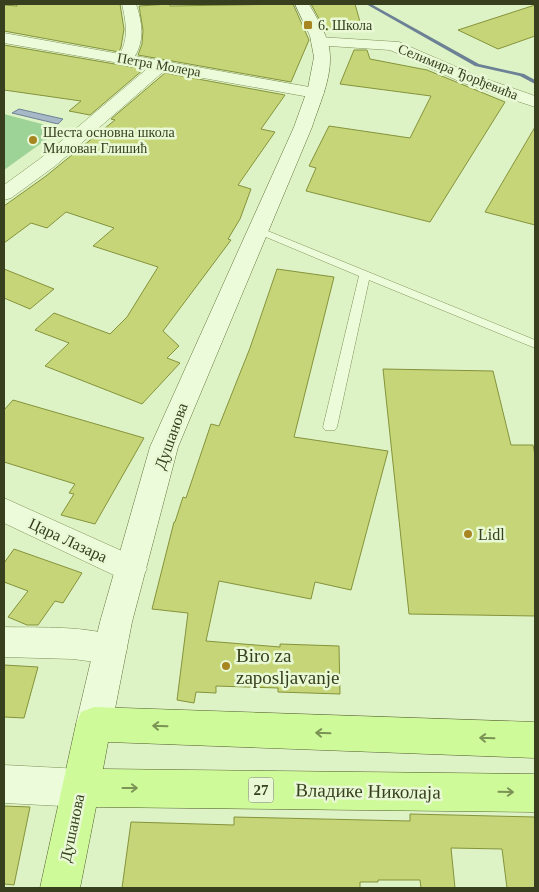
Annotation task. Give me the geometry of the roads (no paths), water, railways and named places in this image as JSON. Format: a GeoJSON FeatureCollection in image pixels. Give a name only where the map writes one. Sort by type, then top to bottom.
{"type":"FeatureCollection","features":[{"type":"Feature","properties":{"kind":"main road"},"geometry":{"type":"LineString","coordinates":[[94,724],[535,740]]}},
{"type":"Feature","properties":{"kind":"main road","name":"Душанова"},"geometry":{"type":"LineString","coordinates":[[60,888],[94,724]]}},
{"type":"Feature","properties":{"kind":"main road","name":"Владике Николаја"},"geometry":{"type":"LineString","coordinates":[[81,788],[535,792]]}},
{"type":"Feature","properties":{"kind":"street"},"geometry":{"type":"LineString","coordinates":[[125,59],[135,39],[134,21],[129,4]]}},
{"type":"Feature","properties":{"kind":"street","name":"Душанова"},"geometry":{"type":"LineString","coordinates":[[94,724],[110,649],[164,446],[303,127],[315,93],[321,64],[319,42],[302,4]]}},
{"type":"Feature","properties":{"kind":"street","name":"Петра Молера"},"geometry":{"type":"LineString","coordinates":[[4,38],[315,93]]}},
{"type":"Feature","properties":{"kind":"street","name":"Селимира Ђорђевића"},"geometry":{"type":"LineString","coordinates":[[319,42],[393,45],[469,79],[535,102]]}},
{"type":"Feature","properties":{"kind":"street"},"geometry":{"type":"LineString","coordinates":[[4,194],[62,150],[162,65]]}},
{"type":"Feature","properties":{"kind":"street","name":"Цара Лазара"},"geometry":{"type":"LineString","coordinates":[[4,510],[131,569]]}},
{"type":"Feature","properties":{"kind":"street"},"geometry":{"type":"LineString","coordinates":[[4,642],[72,644],[110,649]]}},
{"type":"Feature","properties":{"kind":"street"},"geometry":{"type":"LineString","coordinates":[[4,784],[81,788]]}},
{"type":"Feature","properties":{"kind":"lane"},"geometry":{"type":"LineString","coordinates":[[258,230],[534,344]]}},
{"type":"Feature","properties":{"kind":"lane"},"geometry":{"type":"LineString","coordinates":[[330,427],[365,274]]}},
{"type":"Feature","properties":{"kind":"water"},"geometry":{"type":"Polygon","coordinates":[[[19,109],[63,119],[58,124],[12,113],[19,109]]]}},
{"type":"Feature","properties":{"kind":"waterway"},"geometry":{"type":"LineString","coordinates":[[368,4],[477,65],[522,75],[535,82]]}},
{"type":"Feature","properties":{"kind":"place","name":"6. Школа"},"geometry":{"type":"Point","coordinates":[308,25]}},
{"type":"Feature","properties":{"kind":"place","name":"Шеста основна школа Милован Глишић"},"geometry":{"type":"Point","coordinates":[33,140]}},
{"type":"Feature","properties":{"kind":"place","name":"Lidl"},"geometry":{"type":"Point","coordinates":[468,534]}},
{"type":"Feature","properties":{"kind":"place","name":"Biro za zaposljavanje"},"geometry":{"type":"Point","coordinates":[226,666]}}]}
